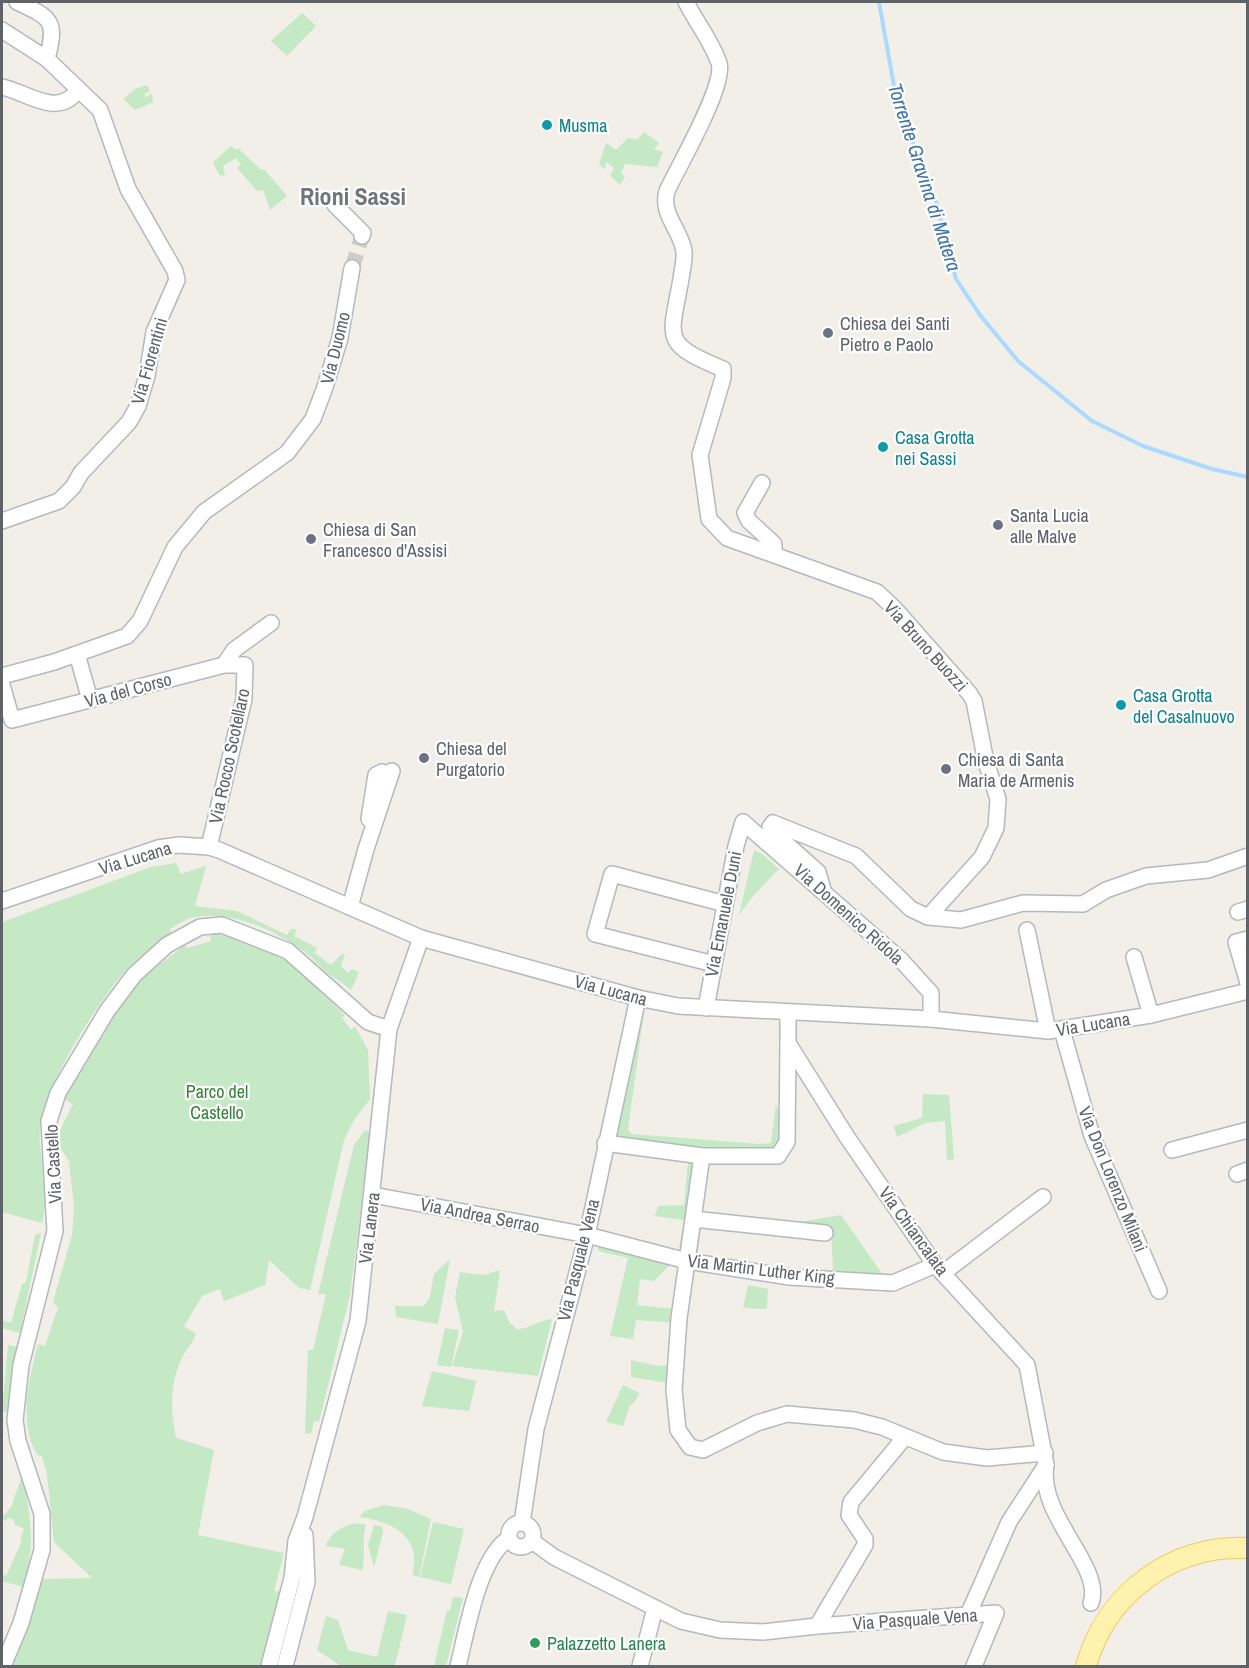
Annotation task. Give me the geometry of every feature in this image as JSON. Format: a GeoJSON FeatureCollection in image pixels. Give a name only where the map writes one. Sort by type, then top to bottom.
{"type":"FeatureCollection","features":[{"type":"Feature","properties":{"kind":"main road"},"geometry":{"type":"LineString","coordinates":[[1086,1666],[1093,1642],[1104,1621],[1126,1593],[1148,1575],[1179,1559],[1210,1550],[1248,1548]]}},
{"type":"Feature","properties":{"kind":"street"},"geometry":{"type":"LineString","coordinates":[[16,2],[43,16],[52,25],[54,33],[52,64]]}},
{"type":"Feature","properties":{"kind":"street","name":"Via Bruno Buozzi"},"geometry":{"type":"LineString","coordinates":[[686,2],[716,56],[720,74],[710,104],[665,196],[667,213],[684,250],[672,320],[672,333],[676,342],[692,356],[723,369],[719,392],[700,455],[709,519],[726,538],[877,592],[895,609],[974,701],[986,762],[998,799],[996,828],[982,857],[928,917]]}},
{"type":"Feature","properties":{"kind":"street"},"geometry":{"type":"LineString","coordinates":[[2,30],[52,64],[78,90],[64,103],[44,103],[16,90],[2,87]]}},
{"type":"Feature","properties":{"kind":"street","name":"Via Fiorentini"},"geometry":{"type":"LineString","coordinates":[[2,521],[59,501],[73,487],[81,473],[129,422],[138,406],[147,376],[154,332],[177,280],[172,265],[128,189],[100,110],[78,90]]}},
{"type":"Feature","properties":{"kind":"street"},"geometry":{"type":"LineString","coordinates":[[335,205],[363,233],[362,237]]}},
{"type":"Feature","properties":{"kind":"street","name":"Via Duomo"},"geometry":{"type":"LineString","coordinates":[[2,676],[77,654],[127,636],[140,621],[175,547],[204,512],[287,453],[308,425],[326,387],[340,338],[352,268]]}},
{"type":"Feature","properties":{"kind":"street"},"geometry":{"type":"LineString","coordinates":[[762,483],[745,513],[749,521],[774,544],[774,554]]}},
{"type":"Feature","properties":{"kind":"street"},"geometry":{"type":"LineString","coordinates":[[224,665],[234,650],[272,623]]}},
{"type":"Feature","properties":{"kind":"street"},"geometry":{"type":"LineString","coordinates":[[77,654],[90,700]]}},
{"type":"Feature","properties":{"kind":"street","name":"Via del Corso"},"geometry":{"type":"LineString","coordinates":[[2,685],[12,720],[224,665],[245,665]]}},
{"type":"Feature","properties":{"kind":"street","name":"Via Rocco Scotellaro"},"geometry":{"type":"LineString","coordinates":[[209,847],[244,699],[245,665]]}},
{"type":"Feature","properties":{"kind":"street"},"geometry":{"type":"LineString","coordinates":[[350,908],[366,849],[391,773]]}},
{"type":"Feature","properties":{"kind":"street","name":"Via Domenico Ridola"},"geometry":{"type":"LineString","coordinates":[[743,822],[901,960],[931,993],[931,1019]]}},
{"type":"Feature","properties":{"kind":"street","name":"Via Emanuele Duni"},"geometry":{"type":"LineString","coordinates":[[706,1008],[736,846],[743,822]]}},
{"type":"Feature","properties":{"kind":"street"},"geometry":{"type":"LineString","coordinates":[[823,890],[818,872],[772,831],[770,827],[773,823],[856,856],[910,909],[928,917],[961,920],[1023,903],[1083,904],[1106,890],[1146,876],[1208,870],[1248,856]]}},
{"type":"Feature","properties":{"kind":"street","name":"Via Lucana"},"geometry":{"type":"LineString","coordinates":[[2,901],[158,848],[179,844],[209,847],[421,938],[638,998],[678,1006],[788,1014],[931,1019],[1055,1031],[1151,1015],[1248,991]]}},
{"type":"Feature","properties":{"kind":"street"},"geometry":{"type":"LineString","coordinates":[[714,964],[595,934],[612,874],[725,904]]}},
{"type":"Feature","properties":{"kind":"street","name":"Via Castello"},"geometry":{"type":"LineString","coordinates":[[3,1666],[21,1623],[42,1550],[42,1514],[18,1441],[15,1420],[21,1365],[55,1231],[49,1121],[58,1093],[80,1056],[134,975],[167,945],[200,927],[222,925],[288,951],[368,1022],[389,1029]]}},
{"type":"Feature","properties":{"kind":"street","name":"Via Don Lorenzo Milani"},"geometry":{"type":"LineString","coordinates":[[1028,930],[1055,1031],[1092,1136],[1159,1291]]}},
{"type":"Feature","properties":{"kind":"street","name":"Via Lanera"},"geometry":{"type":"LineString","coordinates":[[269,1666],[292,1578],[296,1541],[306,1517],[358,1321],[389,1029],[421,938]]}},
{"type":"Feature","properties":{"kind":"street"},"geometry":{"type":"LineString","coordinates":[[1242,941],[1248,983]]}},
{"type":"Feature","properties":{"kind":"street"},"geometry":{"type":"LineString","coordinates":[[1134,957],[1151,1015]]}},
{"type":"Feature","properties":{"kind":"street","name":"Via Pasquale Vena"},"geometry":{"type":"LineString","coordinates":[[532,1541],[532,1529],[522,1522],[536,1429],[587,1235],[638,998]]}},
{"type":"Feature","properties":{"kind":"street"},"geometry":{"type":"LineString","coordinates":[[605,1143],[702,1156],[760,1158],[778,1156],[785,1148],[788,1133],[788,1014]]}},
{"type":"Feature","properties":{"kind":"street","name":"Via Chiancalata"},"geometry":{"type":"LineString","coordinates":[[788,1043],[847,1137],[939,1269],[1028,1365],[1045,1454],[1043,1481],[1048,1497],[1087,1570],[1095,1592],[1091,1603]]}},
{"type":"Feature","properties":{"kind":"street"},"geometry":{"type":"LineString","coordinates":[[1172,1150],[1248,1130]]}},
{"type":"Feature","properties":{"kind":"street"},"geometry":{"type":"LineString","coordinates":[[702,1156],[687,1261],[674,1390],[678,1430],[690,1448],[703,1450],[758,1423],[787,1414],[854,1420],[882,1427],[943,1452],[987,1458],[1045,1454],[1036,1477],[1009,1522],[968,1615]]}},
{"type":"Feature","properties":{"kind":"street","name":"Via Andrea Serrao"},"geometry":{"type":"LineString","coordinates":[[373,1195],[587,1235]]}},
{"type":"Feature","properties":{"kind":"street","name":"Via Martin Luther King"},"geometry":{"type":"LineString","coordinates":[[587,1235],[687,1261],[789,1277],[893,1284],[939,1269],[1043,1197]]}},
{"type":"Feature","properties":{"kind":"street"},"geometry":{"type":"LineString","coordinates":[[693,1219],[825,1233]]}},
{"type":"Feature","properties":{"kind":"street"},"geometry":{"type":"LineString","coordinates":[[817,1626],[866,1545],[865,1539],[849,1515],[851,1502],[905,1437]]}},
{"type":"Feature","properties":{"kind":"street","name":"Via Lanera"},"geometry":{"type":"LineString","coordinates":[[285,1666],[307,1582],[306,1517]]}},
{"type":"Feature","properties":{"kind":"street"},"geometry":{"type":"LineString","coordinates":[[458,1666],[481,1580],[498,1545],[509,1538],[512,1527],[522,1522]]}},
{"type":"Feature","properties":{"kind":"street","name":"Via Pasquale Vena"},"geometry":{"type":"LineString","coordinates":[[509,1538],[513,1545],[521,1547],[532,1541]]}},
{"type":"Feature","properties":{"kind":"street","name":"Via Pasquale Vena"},"geometry":{"type":"LineString","coordinates":[[532,1541],[554,1557],[681,1621],[720,1630],[763,1632],[996,1613],[974,1666]]}},
{"type":"Feature","properties":{"kind":"street"},"geometry":{"type":"LineString","coordinates":[[640,1666],[655,1608]]}},
{"type":"Feature","properties":{"kind":"green space"},"geometry":{"type":"Polygon","coordinates":[[[302,13],[316,26],[287,56],[271,41],[302,13]]]}},
{"type":"Feature","properties":{"kind":"green space"},"geometry":{"type":"Polygon","coordinates":[[[147,85],[150,91],[145,93],[145,97],[152,94],[153,102],[135,110],[123,99],[135,89],[147,85]]]}},
{"type":"Feature","properties":{"kind":"green space"},"geometry":{"type":"Polygon","coordinates":[[[644,132],[659,143],[654,149],[663,152],[657,167],[625,164],[621,173],[625,177],[620,185],[610,175],[614,168],[607,162],[604,169],[599,164],[606,143],[616,150],[628,138],[637,140],[644,132]]]}},
{"type":"Feature","properties":{"kind":"green space"},"geometry":{"type":"Polygon","coordinates":[[[231,146],[236,150],[238,148],[261,170],[264,169],[287,196],[270,210],[263,190],[257,191],[237,168],[241,165],[236,158],[223,166],[225,176],[219,175],[213,162],[231,146]]]}},
{"type":"Feature","properties":{"kind":"green space"},"geometry":{"type":"Polygon","coordinates":[[[754,850],[761,853],[779,869],[753,896],[739,915],[754,850]]]}},
{"type":"Feature","properties":{"kind":"green space"},"geometry":{"type":"Polygon","coordinates":[[[176,863],[181,874],[206,866],[195,906],[237,911],[287,935],[291,929],[297,929],[294,936],[317,948],[315,953],[331,965],[342,954],[345,954],[341,966],[348,973],[352,969],[359,972],[351,990],[329,975],[294,945],[254,924],[209,916],[188,919],[170,929],[171,934],[131,965],[105,997],[76,1042],[52,1089],[40,1127],[46,1196],[42,1223],[2,1212],[2,922],[151,867],[176,863]]]}},
{"type":"Feature","properties":{"kind":"green space","name":"Parco del Castello"},"geometry":{"type":"Polygon","coordinates":[[[216,933],[241,939],[293,964],[345,1015],[342,1018],[351,1030],[355,1026],[368,1050],[370,1099],[354,1120],[344,1140],[310,1290],[299,1288],[269,1260],[265,1285],[224,1301],[220,1289],[202,1296],[184,1326],[196,1334],[181,1360],[174,1380],[172,1409],[176,1438],[214,1450],[198,1535],[284,1553],[274,1591],[286,1592],[265,1666],[6,1666],[35,1579],[92,1578],[54,1542],[47,1474],[42,1456],[37,1455],[31,1442],[27,1414],[31,1372],[38,1344],[45,1346],[58,1308],[53,1302],[72,1235],[74,1206],[69,1161],[60,1147],[59,1133],[73,1104],[65,1100],[69,1087],[133,985],[185,945],[188,948],[211,941],[210,935],[216,933]]]}},
{"type":"Feature","properties":{"kind":"green space"},"geometry":{"type":"Polygon","coordinates":[[[639,1011],[644,1012],[628,1129],[631,1134],[771,1143],[776,1104],[785,1132],[778,1148],[769,1153],[612,1140],[639,1011]]]}},
{"type":"Feature","properties":{"kind":"green space"},"geometry":{"type":"Polygon","coordinates":[[[923,1094],[949,1095],[954,1159],[947,1160],[945,1121],[925,1123],[897,1137],[894,1126],[922,1118],[923,1094]]]}},
{"type":"Feature","properties":{"kind":"green space"},"geometry":{"type":"Polygon","coordinates":[[[365,1130],[370,1132],[370,1138],[350,1295],[319,1422],[314,1421],[311,1434],[305,1433],[308,1350],[313,1350],[326,1294],[318,1294],[354,1145],[365,1130]]]}},
{"type":"Feature","properties":{"kind":"green space"},"geometry":{"type":"Polygon","coordinates":[[[701,1162],[689,1249],[679,1248],[684,1220],[655,1216],[658,1206],[684,1205],[688,1163],[701,1162]]]}},
{"type":"Feature","properties":{"kind":"green space"},"geometry":{"type":"Polygon","coordinates":[[[841,1215],[885,1278],[833,1271],[831,1227],[794,1223],[841,1215]]]}},
{"type":"Feature","properties":{"kind":"green space"},"geometry":{"type":"Polygon","coordinates":[[[41,1233],[20,1333],[2,1328],[2,1320],[11,1323],[22,1284],[26,1282],[35,1235],[41,1233]]]}},
{"type":"Feature","properties":{"kind":"green space"},"geometry":{"type":"Polygon","coordinates":[[[600,1239],[676,1258],[654,1281],[640,1279],[637,1305],[674,1309],[679,1323],[636,1320],[633,1339],[610,1336],[628,1258],[598,1251],[600,1239]]]}},
{"type":"Feature","properties":{"kind":"green space"},"geometry":{"type":"Polygon","coordinates":[[[450,1259],[438,1324],[396,1317],[395,1306],[424,1306],[430,1297],[434,1274],[450,1259]]]}},
{"type":"Feature","properties":{"kind":"green space"},"geometry":{"type":"Polygon","coordinates":[[[500,1270],[494,1311],[504,1310],[509,1322],[517,1329],[552,1319],[538,1376],[452,1366],[463,1332],[455,1297],[460,1272],[484,1275],[500,1270]]]}},
{"type":"Feature","properties":{"kind":"green space"},"geometry":{"type":"Polygon","coordinates":[[[748,1285],[768,1289],[767,1309],[743,1308],[748,1285]]]}},
{"type":"Feature","properties":{"kind":"green space"},"geometry":{"type":"Polygon","coordinates":[[[445,1328],[459,1330],[451,1367],[437,1365],[445,1328]]]}},
{"type":"Feature","properties":{"kind":"green space"},"geometry":{"type":"Polygon","coordinates":[[[8,1345],[18,1347],[10,1413],[2,1411],[8,1345]]]}},
{"type":"Feature","properties":{"kind":"green space"},"geometry":{"type":"Polygon","coordinates":[[[631,1360],[658,1366],[676,1365],[674,1384],[631,1377],[631,1360]]]}},
{"type":"Feature","properties":{"kind":"green space"},"geometry":{"type":"Polygon","coordinates":[[[432,1371],[476,1381],[469,1411],[422,1406],[432,1371]]]}},
{"type":"Feature","properties":{"kind":"green space"},"geometry":{"type":"Polygon","coordinates":[[[623,1385],[639,1393],[629,1407],[623,1426],[606,1422],[623,1385]]]}},
{"type":"Feature","properties":{"kind":"green space"},"geometry":{"type":"Polygon","coordinates":[[[22,1476],[31,1532],[30,1559],[23,1587],[2,1581],[2,1574],[6,1576],[22,1541],[20,1540],[24,1529],[14,1524],[15,1520],[8,1518],[6,1521],[2,1518],[11,1507],[22,1476]]]}},
{"type":"Feature","properties":{"kind":"green space"},"geometry":{"type":"Polygon","coordinates":[[[384,1505],[408,1509],[431,1519],[419,1577],[412,1575],[413,1550],[402,1533],[383,1522],[359,1517],[365,1511],[384,1505]]]}},
{"type":"Feature","properties":{"kind":"green space"},"geometry":{"type":"Polygon","coordinates":[[[433,1522],[464,1529],[451,1584],[420,1577],[433,1522]]]}},
{"type":"Feature","properties":{"kind":"green space"},"geometry":{"type":"Polygon","coordinates":[[[355,1523],[366,1525],[362,1570],[339,1565],[345,1549],[326,1546],[330,1537],[337,1531],[355,1523]]]}},
{"type":"Feature","properties":{"kind":"green space"},"geometry":{"type":"Polygon","coordinates":[[[374,1525],[381,1526],[383,1532],[374,1567],[368,1545],[374,1525]]]}},
{"type":"Feature","properties":{"kind":"green space"},"geometry":{"type":"Polygon","coordinates":[[[453,1597],[463,1598],[446,1666],[434,1666],[447,1610],[450,1611],[453,1597]]]}},
{"type":"Feature","properties":{"kind":"green space"},"geometry":{"type":"Polygon","coordinates":[[[388,1611],[407,1615],[395,1665],[401,1666],[341,1666],[317,1650],[326,1616],[338,1620],[348,1650],[377,1657],[388,1611]]]}},
{"type":"Feature","properties":{"kind":"waterway","name":"Torrente Gravina di Matera"},"geometry":{"type":"LineString","coordinates":[[879,2],[897,103],[935,198],[956,279],[980,315],[1018,361],[1092,421],[1143,446],[1212,469],[1248,477]]}},
{"type":"Feature","properties":{"kind":"tunnel"},"geometry":{"type":"LineString","coordinates":[[352,268],[362,236]]}},
{"type":"Feature","properties":{"kind":"place","name":"Musma"},"geometry":{"type":"Point","coordinates":[547,125]}},
{"type":"Feature","properties":{"kind":"place","name":"Chiesa dei Santi Pietro e Paolo"},"geometry":{"type":"Point","coordinates":[828,333]}},
{"type":"Feature","properties":{"kind":"place","name":"Casa Grotta nei Sassi"},"geometry":{"type":"Point","coordinates":[883,447]}},
{"type":"Feature","properties":{"kind":"place","name":"Santa Lucia alle Malve"},"geometry":{"type":"Point","coordinates":[998,525]}},
{"type":"Feature","properties":{"kind":"place","name":"Chiesa di San Francesco d'Assisi"},"geometry":{"type":"Point","coordinates":[311,539]}},
{"type":"Feature","properties":{"kind":"place","name":"Casa Grotta del Casalnuovo"},"geometry":{"type":"Point","coordinates":[1121,705]}},
{"type":"Feature","properties":{"kind":"place","name":"Chiesa del Purgatorio"},"geometry":{"type":"Point","coordinates":[424,758]}},
{"type":"Feature","properties":{"kind":"place","name":"Chiesa di Santa Maria de Armenis"},"geometry":{"type":"Point","coordinates":[946,769]}},
{"type":"Feature","properties":{"kind":"place","name":"Palazzetto Lanera"},"geometry":{"type":"Point","coordinates":[535,1643]}},
{"type":"Feature","properties":{"kind":"district","name":"Rioni Sassi"},"geometry":{"type":"Point","coordinates":[353,196]}}]}
